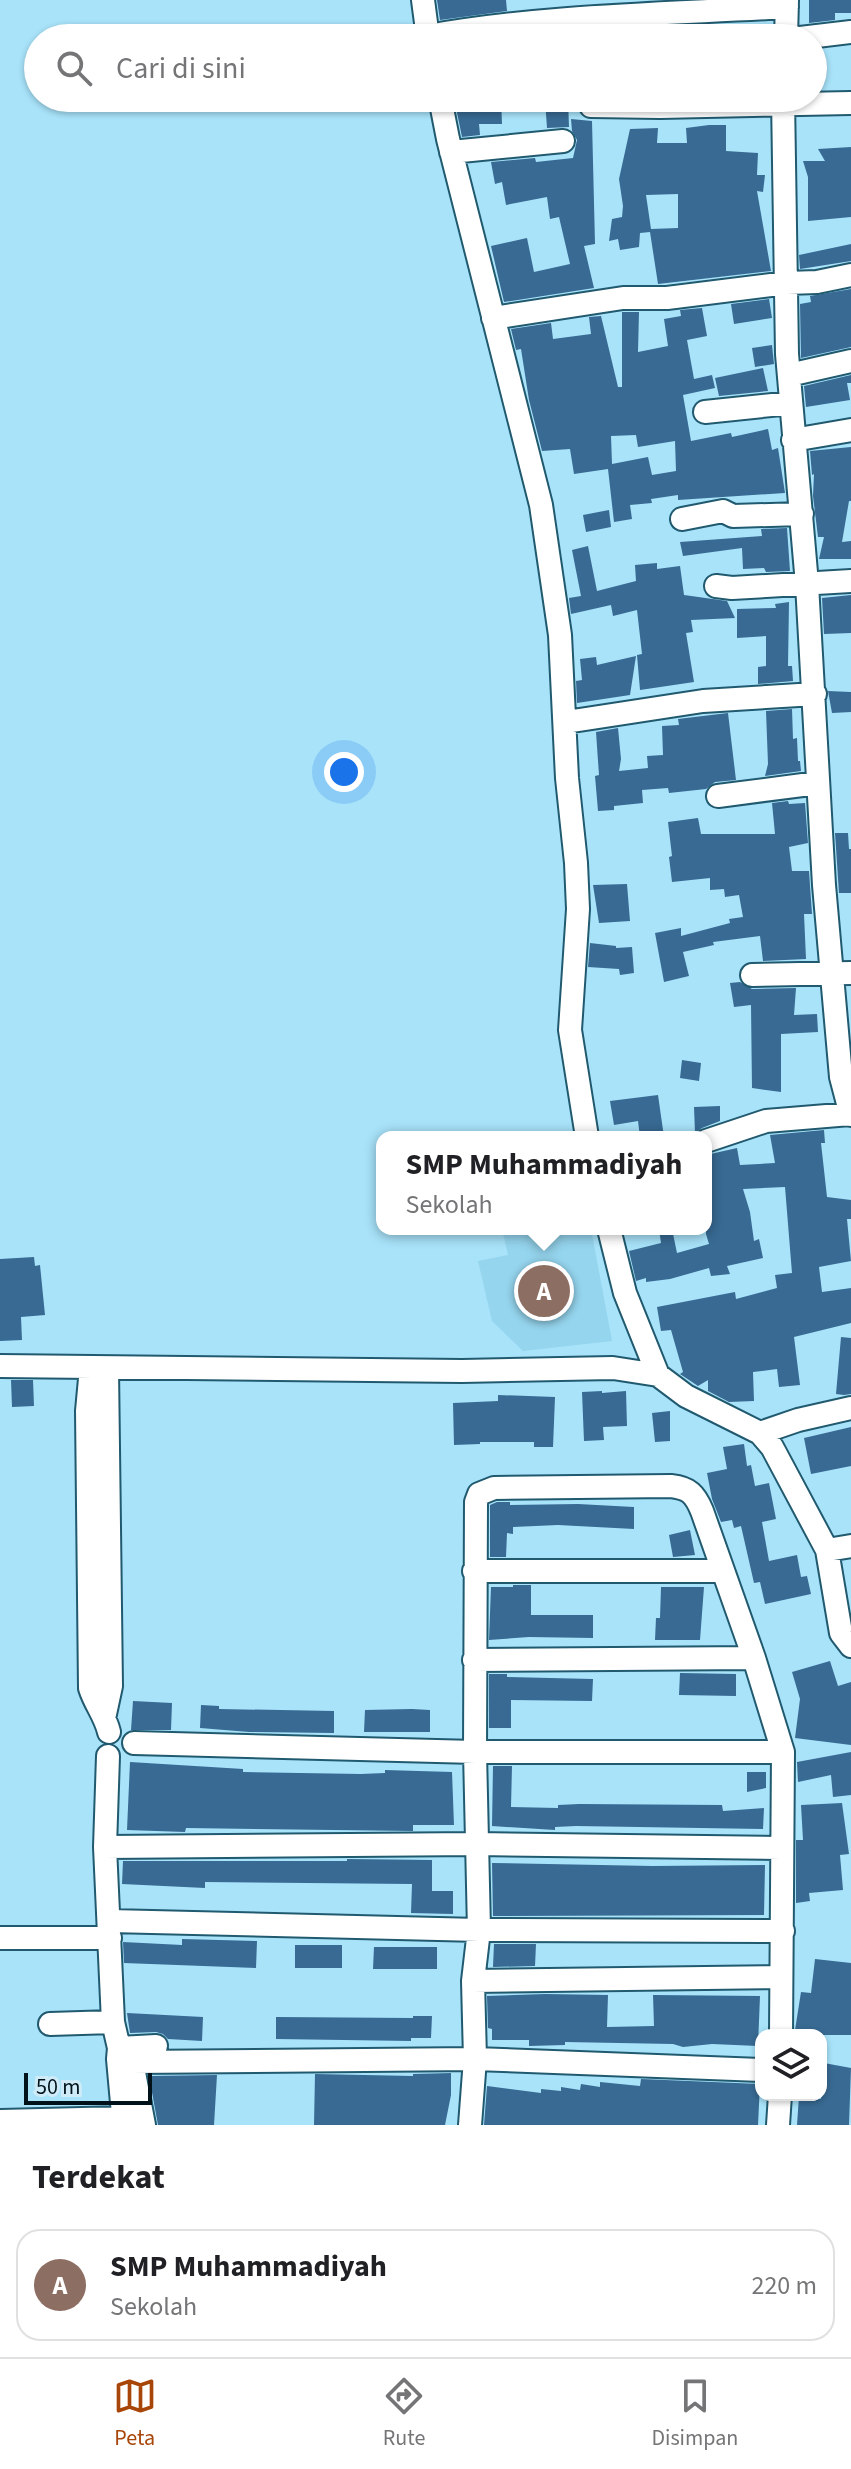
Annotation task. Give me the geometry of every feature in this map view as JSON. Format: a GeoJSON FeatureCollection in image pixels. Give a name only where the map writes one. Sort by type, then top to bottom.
{"type":"FeatureCollection","features":[{"type":"Feature","properties":{"kind":"street"},"geometry":{"type":"LineString","coordinates":[[423,0],[426,24]]}},
{"type":"Feature","properties":{"kind":"street"},"geometry":{"type":"LineString","coordinates":[[499,24],[584,9],[787,4],[786,24]]}},
{"type":"Feature","properties":{"kind":"street"},"geometry":{"type":"LineString","coordinates":[[827,35],[851,32]]}},
{"type":"Feature","properties":{"kind":"street"},"geometry":{"type":"LineString","coordinates":[[827,102],[851,103]]}},
{"type":"Feature","properties":{"kind":"street"},"geometry":{"type":"LineString","coordinates":[[443,112],[541,505],[560,635],[578,909],[570,1030],[586,1131]]}},
{"type":"Feature","properties":{"kind":"street"},"geometry":{"type":"LineString","coordinates":[[712,1139],[766,1121],[851,1114],[841,1077],[842,974],[818,783],[802,514],[793,440],[783,112]]}},
{"type":"Feature","properties":{"kind":"street"},"geometry":{"type":"LineString","coordinates":[[451,152],[563,141]]}},
{"type":"Feature","properties":{"kind":"street"},"geometry":{"type":"LineString","coordinates":[[493,318],[623,298],[667,298],[817,282],[851,275]]}},
{"type":"Feature","properties":{"kind":"street"},"geometry":{"type":"LineString","coordinates":[[789,375],[851,361]]}},
{"type":"Feature","properties":{"kind":"street"},"geometry":{"type":"LineString","coordinates":[[705,412],[791,403]]}},
{"type":"Feature","properties":{"kind":"street"},"geometry":{"type":"LineString","coordinates":[[793,440],[851,430]]}},
{"type":"Feature","properties":{"kind":"street"},"geometry":{"type":"LineString","coordinates":[[682,519],[723,511],[733,516],[802,514]]}},
{"type":"Feature","properties":{"kind":"street"},"geometry":{"type":"LineString","coordinates":[[716,586],[851,581]]}},
{"type":"Feature","properties":{"kind":"street"},"geometry":{"type":"LineString","coordinates":[[566,722],[703,701],[815,694]]}},
{"type":"Feature","properties":{"kind":"street"},"geometry":{"type":"LineString","coordinates":[[718,796],[818,783]]}},
{"type":"Feature","properties":{"kind":"street"},"geometry":{"type":"LineString","coordinates":[[752,975],[842,974]]}},
{"type":"Feature","properties":{"kind":"street"},"geometry":{"type":"LineString","coordinates":[[610,1235],[625,1293],[658,1375]]}},
{"type":"Feature","properties":{"kind":"street"},"geometry":{"type":"LineString","coordinates":[[0,1366],[462,1371],[613,1368],[658,1375],[686,1396],[760,1433],[772,1447],[827,1550],[841,1633],[851,1646]]}},
{"type":"Feature","properties":{"kind":"street"},"geometry":{"type":"LineString","coordinates":[[0,2121],[130,2123],[126,2055],[113,2022],[105,1847],[108,1756],[103,1745],[107,1723],[90,1688],[87,1411],[99,1368]]}},
{"type":"Feature","properties":{"kind":"street"},"geometry":{"type":"LineString","coordinates":[[760,1433],[798,1420],[851,1408]]}},
{"type":"Feature","properties":{"kind":"street"},"geometry":{"type":"LineString","coordinates":[[470,2125],[475,2053],[473,1981],[479,1930],[474,1571],[476,1502],[479,1494],[486,1489],[671,1486],[692,1492],[697,1501],[754,1658],[783,1752],[781,2029]]}},
{"type":"Feature","properties":{"kind":"street"},"geometry":{"type":"LineString","coordinates":[[827,1550],[851,1546]]}},
{"type":"Feature","properties":{"kind":"street"},"geometry":{"type":"LineString","coordinates":[[474,1571],[723,1571]]}},
{"type":"Feature","properties":{"kind":"street"},"geometry":{"type":"LineString","coordinates":[[474,1660],[754,1658]]}},
{"type":"Feature","properties":{"kind":"street"},"geometry":{"type":"LineString","coordinates":[[107,1723],[123,1730],[134,1743],[125,1758],[108,1756]]}},
{"type":"Feature","properties":{"kind":"street"},"geometry":{"type":"LineString","coordinates":[[134,1743],[475,1752],[783,1752]]}},
{"type":"Feature","properties":{"kind":"street"},"geometry":{"type":"LineString","coordinates":[[105,1847],[477,1844],[781,1848]]}},
{"type":"Feature","properties":{"kind":"street"},"geometry":{"type":"LineString","coordinates":[[0,1938],[110,1930],[783,1931]]}},
{"type":"Feature","properties":{"kind":"street"},"geometry":{"type":"LineString","coordinates":[[473,1981],[781,1977]]}},
{"type":"Feature","properties":{"kind":"street"},"geometry":{"type":"LineString","coordinates":[[50,2024],[113,2022]]}},
{"type":"Feature","properties":{"kind":"street"},"geometry":{"type":"LineString","coordinates":[[126,2055],[475,2053],[755,2070]]}},
{"type":"Feature","properties":{"kind":"street"},"geometry":{"type":"LineString","coordinates":[[778,2125],[780,2101]]}},
{"type":"Feature","properties":{"kind":"shaded area"},"geometry":{"type":"Polygon","coordinates":[[[503,1235],[592,1235],[612,1341],[523,1351],[492,1321],[478,1261],[508,1255],[503,1235]]]}},
{"type":"Feature","properties":{"kind":"building"},"geometry":{"type":"Polygon","coordinates":[[[437,0],[506,0],[507,11],[440,20],[437,0]]]}},
{"type":"Feature","properties":{"kind":"building"},"geometry":{"type":"Polygon","coordinates":[[[809,0],[851,0],[851,13],[835,13],[835,20],[809,23],[809,0]]]}},
{"type":"Feature","properties":{"kind":"building"},"geometry":{"type":"Polygon","coordinates":[[[457,112],[502,112],[502,124],[479,124],[480,135],[462,137],[457,112]]]}},
{"type":"Feature","properties":{"kind":"building"},"geometry":{"type":"Polygon","coordinates":[[[546,112],[568,112],[569,127],[547,128],[546,112]]]}},
{"type":"Feature","properties":{"kind":"building"},"geometry":{"type":"Polygon","coordinates":[[[571,119],[592,121],[595,244],[584,246],[594,288],[504,302],[491,246],[527,238],[534,272],[570,264],[559,217],[550,219],[547,197],[506,205],[502,182],[495,184],[491,162],[573,158],[577,140],[571,119]]]}},
{"type":"Feature","properties":{"kind":"building"},"geometry":{"type":"Polygon","coordinates":[[[726,125],[726,151],[758,153],[757,175],[765,175],[763,192],[757,191],[771,271],[658,284],[650,232],[640,233],[639,247],[620,250],[618,239],[609,241],[612,219],[622,217],[619,179],[630,129],[658,128],[657,143],[687,143],[686,128],[726,125]],[[678,194],[646,195],[651,229],[678,228],[678,194]]]}},
{"type":"Feature","properties":{"kind":"building"},"geometry":{"type":"Polygon","coordinates":[[[851,147],[851,217],[808,221],[808,177],[803,161],[825,161],[818,149],[851,147]]]}},
{"type":"Feature","properties":{"kind":"building"},"geometry":{"type":"Polygon","coordinates":[[[851,244],[851,261],[800,269],[799,255],[851,244]]]}},
{"type":"Feature","properties":{"kind":"building"},"geometry":{"type":"Polygon","coordinates":[[[851,289],[851,347],[801,358],[800,304],[811,302],[810,296],[851,289]]]}},
{"type":"Feature","properties":{"kind":"building"},"geometry":{"type":"Polygon","coordinates":[[[769,299],[772,318],[734,324],[731,304],[769,299]]]}},
{"type":"Feature","properties":{"kind":"building"},"geometry":{"type":"Polygon","coordinates":[[[702,308],[707,336],[687,340],[694,379],[712,375],[715,388],[683,395],[691,441],[768,429],[772,450],[778,448],[785,493],[678,500],[678,495],[651,499],[652,503],[630,505],[632,519],[614,522],[608,469],[574,474],[570,449],[542,451],[529,400],[521,349],[516,350],[511,329],[551,323],[553,339],[591,334],[589,317],[601,316],[618,387],[622,387],[622,312],[639,312],[638,352],[668,346],[664,319],[681,316],[680,310],[702,308]],[[636,435],[611,436],[612,464],[648,457],[652,475],[676,471],[675,441],[638,447],[636,435]]]}},
{"type":"Feature","properties":{"kind":"building"},"geometry":{"type":"Polygon","coordinates":[[[772,345],[774,364],[755,367],[752,348],[772,345]]]}},
{"type":"Feature","properties":{"kind":"building"},"geometry":{"type":"Polygon","coordinates":[[[763,368],[768,391],[719,396],[715,378],[763,368]]]}},
{"type":"Feature","properties":{"kind":"building"},"geometry":{"type":"Polygon","coordinates":[[[851,375],[851,383],[847,383],[850,400],[806,407],[804,386],[851,375]]]}},
{"type":"Feature","properties":{"kind":"building"},"geometry":{"type":"Polygon","coordinates":[[[851,447],[851,501],[842,542],[851,541],[851,559],[819,559],[824,537],[818,537],[810,451],[851,447]]]}},
{"type":"Feature","properties":{"kind":"building"},"geometry":{"type":"Polygon","coordinates":[[[609,510],[611,527],[586,532],[583,515],[609,510]]]}},
{"type":"Feature","properties":{"kind":"building"},"geometry":{"type":"Polygon","coordinates":[[[787,528],[790,571],[743,569],[742,548],[683,556],[680,542],[762,536],[761,529],[787,528]]]}},
{"type":"Feature","properties":{"kind":"building"},"geometry":{"type":"Polygon","coordinates":[[[588,546],[597,591],[636,581],[635,565],[657,563],[657,569],[680,566],[684,595],[727,601],[735,618],[691,620],[693,632],[686,633],[694,682],[640,690],[637,655],[642,654],[637,610],[613,616],[611,605],[571,614],[569,598],[581,596],[572,550],[588,546]]]}},
{"type":"Feature","properties":{"kind":"building"},"geometry":{"type":"Polygon","coordinates":[[[851,595],[851,633],[824,634],[822,598],[851,595]]]}},
{"type":"Feature","properties":{"kind":"building"},"geometry":{"type":"Polygon","coordinates":[[[789,602],[788,666],[792,666],[793,681],[758,684],[758,667],[766,666],[766,636],[737,638],[737,609],[776,608],[775,604],[789,602]]]}},
{"type":"Feature","properties":{"kind":"building"},"geometry":{"type":"Polygon","coordinates":[[[636,656],[630,695],[577,703],[576,681],[582,680],[580,659],[596,657],[597,665],[636,656]]]}},
{"type":"Feature","properties":{"kind":"building"},"geometry":{"type":"Polygon","coordinates":[[[828,691],[851,692],[851,712],[832,713],[828,691]]]}},
{"type":"Feature","properties":{"kind":"building"},"geometry":{"type":"Polygon","coordinates":[[[792,709],[793,739],[797,738],[801,771],[765,776],[768,764],[766,711],[792,709]]]}},
{"type":"Feature","properties":{"kind":"building"},"geometry":{"type":"Polygon","coordinates":[[[728,713],[736,780],[715,782],[706,789],[669,793],[668,788],[642,790],[643,803],[598,811],[596,732],[618,728],[619,771],[648,768],[647,756],[663,755],[662,726],[679,725],[678,719],[728,713]]]}},
{"type":"Feature","properties":{"kind":"building"},"geometry":{"type":"Polygon","coordinates":[[[788,801],[789,804],[805,803],[808,843],[789,847],[792,871],[809,871],[812,914],[804,914],[806,959],[763,961],[760,936],[713,942],[714,945],[683,952],[689,976],[664,982],[655,933],[681,928],[681,936],[743,917],[739,895],[725,897],[724,889],[710,890],[710,878],[672,882],[668,822],[698,818],[701,834],[775,834],[772,803],[788,801]]]}},
{"type":"Feature","properties":{"kind":"building"},"geometry":{"type":"Polygon","coordinates":[[[835,833],[848,833],[851,893],[839,893],[835,833]]]}},
{"type":"Feature","properties":{"kind":"building"},"geometry":{"type":"Polygon","coordinates":[[[627,884],[630,921],[599,923],[593,885],[627,884]]]}},
{"type":"Feature","properties":{"kind":"building"},"geometry":{"type":"Polygon","coordinates":[[[590,943],[616,948],[632,947],[634,973],[620,975],[619,969],[588,967],[590,943]]]}},
{"type":"Feature","properties":{"kind":"building"},"geometry":{"type":"Polygon","coordinates":[[[740,982],[752,989],[796,988],[794,1015],[817,1014],[818,1032],[781,1034],[781,1092],[752,1088],[751,1005],[734,1007],[730,983],[740,982]]]}},
{"type":"Feature","properties":{"kind":"building"},"geometry":{"type":"Polygon","coordinates":[[[682,1060],[701,1063],[699,1081],[680,1078],[682,1060]]]}},
{"type":"Feature","properties":{"kind":"building"},"geometry":{"type":"Polygon","coordinates":[[[658,1095],[663,1131],[639,1131],[638,1121],[614,1125],[610,1101],[658,1095]]]}},
{"type":"Feature","properties":{"kind":"building"},"geometry":{"type":"Polygon","coordinates":[[[720,1106],[720,1121],[695,1131],[694,1107],[720,1106]]]}},
{"type":"Feature","properties":{"kind":"building"},"geometry":{"type":"Polygon","coordinates":[[[824,1130],[825,1143],[821,1143],[827,1197],[851,1200],[851,1219],[847,1219],[851,1261],[819,1267],[822,1292],[851,1288],[851,1323],[794,1337],[800,1385],[779,1387],[777,1369],[753,1372],[754,1401],[729,1402],[708,1391],[708,1380],[698,1386],[680,1374],[683,1372],[671,1330],[661,1331],[657,1307],[735,1292],[736,1299],[777,1288],[775,1275],[792,1273],[785,1187],[743,1189],[754,1241],[759,1239],[763,1258],[727,1266],[730,1274],[711,1276],[709,1268],[670,1279],[646,1282],[646,1278],[636,1281],[629,1251],[661,1243],[660,1235],[673,1235],[677,1253],[709,1244],[706,1235],[712,1235],[712,1154],[737,1148],[740,1165],[775,1163],[770,1135],[824,1130]]]}},
{"type":"Feature","properties":{"kind":"building"},"geometry":{"type":"Polygon","coordinates":[[[34,1257],[35,1266],[40,1265],[45,1315],[21,1317],[22,1340],[0,1341],[0,1259],[34,1257]]]}},
{"type":"Feature","properties":{"kind":"building"},"geometry":{"type":"Polygon","coordinates":[[[841,1337],[851,1338],[851,1394],[844,1395],[836,1394],[841,1337]]]}},
{"type":"Feature","properties":{"kind":"building"},"geometry":{"type":"Polygon","coordinates":[[[11,1380],[33,1380],[34,1406],[12,1407],[11,1380]]]}},
{"type":"Feature","properties":{"kind":"building"},"geometry":{"type":"Polygon","coordinates":[[[626,1391],[627,1426],[603,1427],[604,1440],[584,1441],[582,1392],[626,1391]]]}},
{"type":"Feature","properties":{"kind":"building"},"geometry":{"type":"Polygon","coordinates":[[[498,1395],[555,1397],[553,1447],[534,1447],[534,1442],[454,1445],[453,1403],[498,1401],[498,1395]]]}},
{"type":"Feature","properties":{"kind":"building"},"geometry":{"type":"Polygon","coordinates":[[[670,1411],[670,1441],[655,1442],[652,1413],[670,1411]]]}},
{"type":"Feature","properties":{"kind":"building"},"geometry":{"type":"Polygon","coordinates":[[[851,1427],[851,1466],[811,1474],[804,1438],[851,1427]]]}},
{"type":"Feature","properties":{"kind":"building"},"geometry":{"type":"Polygon","coordinates":[[[744,1444],[747,1466],[751,1465],[755,1486],[769,1483],[776,1519],[762,1522],[769,1561],[797,1555],[801,1577],[807,1576],[811,1594],[765,1604],[760,1582],[754,1583],[741,1526],[734,1528],[732,1520],[721,1522],[707,1473],[727,1469],[723,1447],[744,1444]]]}},
{"type":"Feature","properties":{"kind":"building"},"geometry":{"type":"Polygon","coordinates":[[[510,1502],[510,1505],[634,1507],[634,1529],[558,1525],[513,1527],[513,1534],[507,1533],[506,1557],[490,1557],[490,1505],[510,1502]]]}},
{"type":"Feature","properties":{"kind":"building"},"geometry":{"type":"Polygon","coordinates":[[[690,1530],[695,1555],[673,1557],[669,1535],[690,1530]]]}},
{"type":"Feature","properties":{"kind":"building"},"geometry":{"type":"Polygon","coordinates":[[[531,1585],[531,1615],[593,1615],[593,1638],[489,1640],[491,1587],[531,1585]]]}},
{"type":"Feature","properties":{"kind":"building"},"geometry":{"type":"Polygon","coordinates":[[[661,1587],[704,1587],[700,1640],[655,1640],[656,1618],[660,1618],[661,1587]]]}},
{"type":"Feature","properties":{"kind":"building"},"geometry":{"type":"Polygon","coordinates":[[[830,1661],[838,1686],[851,1682],[851,1745],[795,1738],[800,1699],[792,1672],[830,1661]]]}},
{"type":"Feature","properties":{"kind":"building"},"geometry":{"type":"Polygon","coordinates":[[[680,1673],[736,1674],[736,1696],[679,1695],[680,1673]]]}},
{"type":"Feature","properties":{"kind":"building"},"geometry":{"type":"Polygon","coordinates":[[[489,1674],[593,1679],[592,1701],[511,1700],[511,1728],[489,1728],[489,1674]]]}},
{"type":"Feature","properties":{"kind":"building"},"geometry":{"type":"Polygon","coordinates":[[[133,1701],[172,1703],[171,1730],[131,1730],[133,1701]]]}},
{"type":"Feature","properties":{"kind":"building"},"geometry":{"type":"Polygon","coordinates":[[[201,1705],[219,1706],[219,1709],[334,1711],[334,1733],[200,1728],[201,1705]]]}},
{"type":"Feature","properties":{"kind":"building"},"geometry":{"type":"Polygon","coordinates":[[[365,1710],[430,1710],[430,1732],[364,1732],[365,1710]]]}},
{"type":"Feature","properties":{"kind":"building"},"geometry":{"type":"Polygon","coordinates":[[[851,1752],[851,1795],[833,1797],[831,1775],[798,1782],[797,1762],[851,1752]]]}},
{"type":"Feature","properties":{"kind":"building"},"geometry":{"type":"Polygon","coordinates":[[[130,1762],[243,1769],[243,1772],[452,1772],[454,1825],[413,1825],[413,1831],[127,1830],[130,1762]]]}},
{"type":"Feature","properties":{"kind":"building"},"geometry":{"type":"Polygon","coordinates":[[[493,1766],[512,1766],[511,1807],[558,1808],[558,1805],[579,1804],[722,1805],[723,1811],[764,1808],[763,1829],[576,1826],[555,1827],[555,1830],[492,1826],[493,1766]]]}},
{"type":"Feature","properties":{"kind":"building"},"geometry":{"type":"Polygon","coordinates":[[[747,1772],[766,1772],[766,1788],[747,1792],[747,1772]]]}},
{"type":"Feature","properties":{"kind":"building"},"geometry":{"type":"Polygon","coordinates":[[[842,1803],[849,1854],[840,1855],[843,1890],[809,1893],[810,1901],[796,1903],[796,1840],[803,1840],[801,1805],[842,1803]]]}},
{"type":"Feature","properties":{"kind":"building"},"geometry":{"type":"Polygon","coordinates":[[[432,1860],[432,1891],[453,1891],[453,1914],[411,1913],[412,1884],[205,1882],[205,1888],[122,1884],[123,1861],[432,1860]]]}},
{"type":"Feature","properties":{"kind":"building"},"geometry":{"type":"Polygon","coordinates":[[[492,1863],[765,1865],[764,1915],[493,1916],[492,1863]]]}},
{"type":"Feature","properties":{"kind":"building"},"geometry":{"type":"Polygon","coordinates":[[[182,1939],[257,1941],[256,1968],[124,1963],[123,1942],[182,1945],[182,1939]]]}},
{"type":"Feature","properties":{"kind":"building"},"geometry":{"type":"Polygon","coordinates":[[[494,1944],[536,1944],[535,1966],[493,1967],[494,1944]]]}},
{"type":"Feature","properties":{"kind":"building"},"geometry":{"type":"Polygon","coordinates":[[[295,1945],[342,1945],[342,1968],[295,1968],[295,1945]]]}},
{"type":"Feature","properties":{"kind":"building"},"geometry":{"type":"Polygon","coordinates":[[[374,1947],[437,1947],[437,1969],[373,1969],[374,1947]]]}},
{"type":"Feature","properties":{"kind":"building"},"geometry":{"type":"Polygon","coordinates":[[[815,1959],[851,1963],[851,2035],[827,2035],[827,2029],[795,2029],[801,1992],[811,1993],[815,1959]]]}},
{"type":"Feature","properties":{"kind":"building"},"geometry":{"type":"Polygon","coordinates":[[[608,1995],[607,2027],[654,2026],[653,1995],[760,1996],[759,2029],[755,2029],[755,2046],[712,2044],[683,2047],[673,2044],[565,2042],[565,2045],[529,2046],[529,2040],[492,2040],[492,2029],[488,2028],[487,1996],[608,1995]]]}},
{"type":"Feature","properties":{"kind":"building"},"geometry":{"type":"Polygon","coordinates":[[[127,2013],[203,2017],[202,2041],[168,2039],[156,2032],[130,2033],[127,2013]]]}},
{"type":"Feature","properties":{"kind":"building"},"geometry":{"type":"Polygon","coordinates":[[[432,2016],[431,2038],[411,2038],[411,2041],[276,2039],[276,2017],[432,2016]]]}},
{"type":"Feature","properties":{"kind":"building"},"geometry":{"type":"Polygon","coordinates":[[[827,2064],[851,2068],[849,2125],[797,2125],[799,2101],[827,2101],[827,2064]]]}},
{"type":"Feature","properties":{"kind":"building"},"geometry":{"type":"Polygon","coordinates":[[[451,2073],[451,2095],[445,2125],[314,2125],[315,2074],[413,2076],[451,2073]]]}},
{"type":"Feature","properties":{"kind":"building"},"geometry":{"type":"Polygon","coordinates":[[[217,2075],[214,2125],[158,2125],[149,2076],[217,2075]]]}},
{"type":"Feature","properties":{"kind":"building"},"geometry":{"type":"Polygon","coordinates":[[[641,2079],[755,2084],[755,2101],[759,2101],[758,2125],[484,2125],[487,2086],[541,2093],[541,2089],[561,2091],[561,2087],[580,2090],[581,2084],[600,2087],[600,2082],[640,2086],[641,2079]]]}},
{"type":"Feature","properties":{"kind":"place","name":"SMP Muhammadiyah"},"geometry":{"type":"Point","coordinates":[544,1291]}}]}
